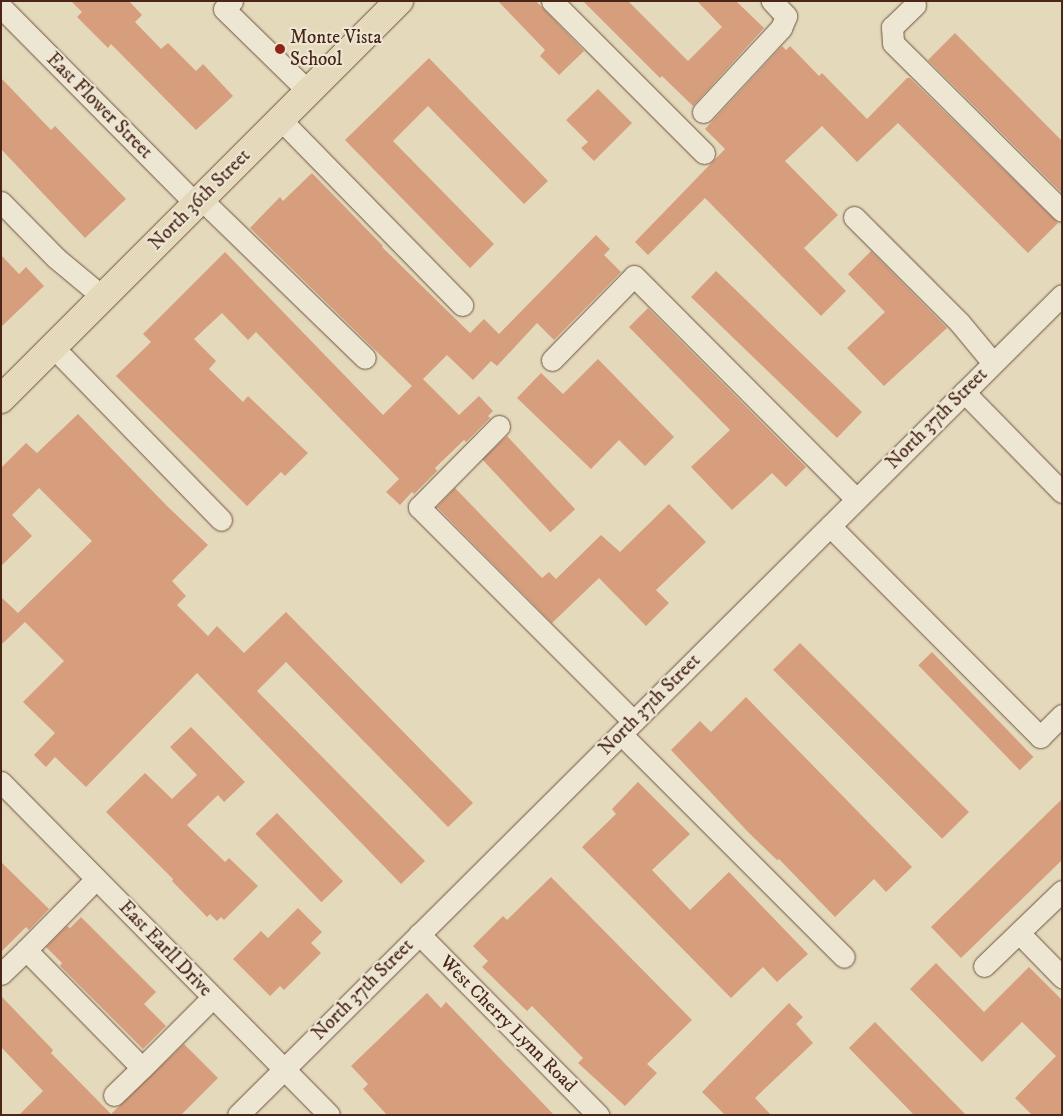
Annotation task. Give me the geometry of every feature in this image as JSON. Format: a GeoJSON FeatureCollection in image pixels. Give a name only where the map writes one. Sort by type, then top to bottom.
{"type":"FeatureCollection","features":[{"type":"Feature","properties":{"kind":"main road","name":"North 36th Street"},"geometry":{"type":"LineString","coordinates":[[3,394],[53,348],[398,2]]}},
{"type":"Feature","properties":{"kind":"street"},"geometry":{"type":"LineString","coordinates":[[232,1],[224,9],[309,92]]}},
{"type":"Feature","properties":{"kind":"street"},"geometry":{"type":"LineString","coordinates":[[552,1],[704,153]]}},
{"type":"Feature","properties":{"kind":"street"},"geometry":{"type":"LineString","coordinates":[[703,112],[781,28],[786,16],[772,1]]}},
{"type":"Feature","properties":{"kind":"street"},"geometry":{"type":"LineString","coordinates":[[915,5],[892,27],[893,43],[1062,211]]}},
{"type":"Feature","properties":{"kind":"street","name":"East Flower Street"},"geometry":{"type":"LineString","coordinates":[[1,7],[199,201],[365,358]]}},
{"type":"Feature","properties":{"kind":"street"},"geometry":{"type":"LineString","coordinates":[[281,120],[462,305]]}},
{"type":"Feature","properties":{"kind":"street"},"geometry":{"type":"LineString","coordinates":[[1,202],[56,258],[103,297]]}},
{"type":"Feature","properties":{"kind":"street"},"geometry":{"type":"LineString","coordinates":[[854,217],[959,322],[993,363]]}},
{"type":"Feature","properties":{"kind":"street"},"geometry":{"type":"LineString","coordinates":[[552,360],[634,276],[856,499]]}},
{"type":"Feature","properties":{"kind":"street","name":"North 37th Street"},"geometry":{"type":"LineString","coordinates":[[238,1115],[1062,295]]}},
{"type":"Feature","properties":{"kind":"street"},"geometry":{"type":"LineString","coordinates":[[53,348],[221,520]]}},
{"type":"Feature","properties":{"kind":"street"},"geometry":{"type":"LineString","coordinates":[[964,392],[1062,492]]}},
{"type":"Feature","properties":{"kind":"street"},"geometry":{"type":"LineString","coordinates":[[499,426],[419,507],[844,957]]}},
{"type":"Feature","properties":{"kind":"street"},"geometry":{"type":"LineString","coordinates":[[830,526],[1040,738],[1062,715]]}},
{"type":"Feature","properties":{"kind":"street","name":"East Earll Drive"},"geometry":{"type":"LineString","coordinates":[[1,782],[329,1115]]}},
{"type":"Feature","properties":{"kind":"street"},"geometry":{"type":"LineString","coordinates":[[1,974],[96,879]]}},
{"type":"Feature","properties":{"kind":"street"},"geometry":{"type":"LineString","coordinates":[[984,966],[1062,891]]}},
{"type":"Feature","properties":{"kind":"street"},"geometry":{"type":"LineString","coordinates":[[1019,933],[1062,977]]}},
{"type":"Feature","properties":{"kind":"street","name":"West Cherry Lynn Road"},"geometry":{"type":"LineString","coordinates":[[419,934],[598,1115]]}},
{"type":"Feature","properties":{"kind":"street"},"geometry":{"type":"LineString","coordinates":[[26,950],[142,1068]]}},
{"type":"Feature","properties":{"kind":"street"},"geometry":{"type":"LineString","coordinates":[[114,1096],[213,997]]}},
{"type":"Feature","properties":{"kind":"building"},"geometry":{"type":"Polygon","coordinates":[[[71,1],[129,1],[142,15],[135,22],[161,49],[168,43],[196,71],[203,64],[233,96],[196,130],[111,44],[108,48],[77,17],[82,12],[71,1]]]}},
{"type":"Feature","properties":{"kind":"building"},"geometry":{"type":"Polygon","coordinates":[[[498,1],[536,1],[584,51],[559,75],[540,56],[545,50],[498,1]]]}},
{"type":"Feature","properties":{"kind":"building"},"geometry":{"type":"Polygon","coordinates":[[[583,1],[628,1],[688,61],[722,27],[697,1],[736,1],[764,28],[693,106],[662,76],[660,78],[583,1]]]}},
{"type":"Feature","properties":{"kind":"building"},"geometry":{"type":"Polygon","coordinates":[[[955,33],[1062,141],[1062,193],[928,60],[955,33]]]}},
{"type":"Feature","properties":{"kind":"building"},"geometry":{"type":"Polygon","coordinates":[[[782,46],[786,50],[790,46],[819,76],[822,73],[867,119],[907,78],[910,78],[1058,223],[1028,253],[898,123],[857,162],[822,126],[785,161],[838,215],[804,248],[846,291],[821,316],[705,198],[648,255],[635,242],[725,149],[705,129],[782,46]]]}},
{"type":"Feature","properties":{"kind":"building"},"geometry":{"type":"Polygon","coordinates":[[[429,58],[548,181],[524,204],[428,106],[393,141],[494,244],[470,268],[345,140],[429,58]]]}},
{"type":"Feature","properties":{"kind":"building"},"geometry":{"type":"Polygon","coordinates":[[[1,78],[51,130],[55,126],[126,199],[85,238],[1,149],[1,78]]]}},
{"type":"Feature","properties":{"kind":"building"},"geometry":{"type":"Polygon","coordinates":[[[598,89],[632,123],[594,161],[581,148],[588,142],[566,120],[598,89]]]}},
{"type":"Feature","properties":{"kind":"building"},"geometry":{"type":"Polygon","coordinates":[[[312,173],[382,247],[470,333],[484,319],[499,334],[596,235],[610,249],[604,255],[621,272],[554,340],[537,323],[497,366],[491,361],[473,380],[447,355],[423,379],[459,415],[479,396],[493,411],[488,416],[490,418],[466,442],[464,440],[435,468],[437,471],[400,505],[386,492],[399,479],[256,332],[248,340],[222,313],[194,339],[216,361],[209,369],[243,402],[248,396],[308,453],[285,476],[281,472],[247,506],[116,376],[151,342],[143,334],[225,252],[383,415],[412,386],[250,228],[280,197],[283,201],[312,173]]]}},
{"type":"Feature","properties":{"kind":"building"},"geometry":{"type":"Polygon","coordinates":[[[871,251],[947,328],[884,386],[847,348],[885,312],[848,274],[871,251]]]}},
{"type":"Feature","properties":{"kind":"building"},"geometry":{"type":"Polygon","coordinates":[[[1,255],[19,274],[26,267],[44,286],[1,327],[1,255]]]}},
{"type":"Feature","properties":{"kind":"building"},"geometry":{"type":"Polygon","coordinates":[[[716,271],[862,412],[837,438],[691,297],[716,271]]]}},
{"type":"Feature","properties":{"kind":"building"},"geometry":{"type":"Polygon","coordinates":[[[648,308],[806,467],[786,487],[772,473],[732,510],[691,467],[730,430],[629,327],[648,308]]]}},
{"type":"Feature","properties":{"kind":"building"},"geometry":{"type":"Polygon","coordinates":[[[598,359],[674,437],[645,466],[619,440],[591,469],[517,398],[541,373],[563,394],[598,359]]]}},
{"type":"Feature","properties":{"kind":"building"},"geometry":{"type":"Polygon","coordinates":[[[78,414],[167,506],[208,545],[172,581],[186,596],[177,605],[208,636],[217,626],[244,653],[286,612],[473,803],[448,827],[286,662],[257,691],[425,861],[401,884],[197,673],[86,787],[55,757],[46,767],[34,755],[55,733],[23,702],[64,661],[25,622],[1,645],[1,597],[18,613],[92,541],[39,488],[12,515],[32,536],[1,566],[1,468],[26,443],[37,453],[78,414]]]}},
{"type":"Feature","properties":{"kind":"building"},"geometry":{"type":"Polygon","coordinates":[[[507,436],[575,509],[550,532],[482,459],[507,436]]]}},
{"type":"Feature","properties":{"kind":"building"},"geometry":{"type":"Polygon","coordinates":[[[455,488],[542,578],[549,572],[556,579],[601,535],[620,552],[669,504],[706,542],[656,590],[669,603],[646,626],[599,578],[552,623],[437,507],[455,488]]]}},
{"type":"Feature","properties":{"kind":"building"},"geometry":{"type":"Polygon","coordinates":[[[800,643],[969,812],[942,839],[773,670],[800,643]]]}},
{"type":"Feature","properties":{"kind":"building"},"geometry":{"type":"Polygon","coordinates":[[[932,652],[1033,757],[1020,770],[918,665],[932,652]]]}},
{"type":"Feature","properties":{"kind":"building"},"geometry":{"type":"Polygon","coordinates":[[[746,697],[912,867],[886,892],[874,879],[835,917],[779,859],[777,860],[749,833],[671,750],[700,721],[711,732],[746,697]]]}},
{"type":"Feature","properties":{"kind":"building"},"geometry":{"type":"Polygon","coordinates":[[[191,727],[245,782],[224,802],[218,795],[187,825],[225,862],[229,858],[258,886],[224,920],[221,917],[217,921],[210,914],[207,917],[172,881],[173,879],[106,812],[145,773],[172,799],[197,775],[170,747],[191,727]]]}},
{"type":"Feature","properties":{"kind":"building"},"geometry":{"type":"Polygon","coordinates":[[[638,782],[690,834],[652,870],[690,910],[729,872],[808,954],[777,982],[763,967],[731,998],[582,847],[616,814],[612,809],[638,782]]]}},
{"type":"Feature","properties":{"kind":"building"},"geometry":{"type":"Polygon","coordinates":[[[1062,799],[1062,860],[961,958],[931,927],[1062,799]]]}},
{"type":"Feature","properties":{"kind":"building"},"geometry":{"type":"Polygon","coordinates":[[[277,813],[343,881],[321,902],[255,834],[277,813]]]}},
{"type":"Feature","properties":{"kind":"building"},"geometry":{"type":"Polygon","coordinates":[[[1,862],[49,909],[29,930],[26,927],[1,952],[1,862]]]}},
{"type":"Feature","properties":{"kind":"building"},"geometry":{"type":"Polygon","coordinates":[[[551,877],[692,1020],[647,1064],[657,1073],[625,1106],[578,1063],[583,1058],[532,1006],[527,1011],[482,967],[488,961],[473,946],[503,916],[507,920],[551,877]]]}},
{"type":"Feature","properties":{"kind":"building"},"geometry":{"type":"Polygon","coordinates":[[[298,908],[322,932],[311,943],[321,953],[284,990],[280,986],[270,996],[233,959],[261,931],[268,938],[298,908]]]}},
{"type":"Feature","properties":{"kind":"building"},"geometry":{"type":"Polygon","coordinates":[[[81,917],[156,992],[144,1004],[166,1026],[143,1049],[60,966],[62,963],[46,947],[67,926],[70,928],[81,917]]]}},
{"type":"Feature","properties":{"kind":"building"},"geometry":{"type":"Polygon","coordinates":[[[936,963],[984,1012],[1029,967],[1062,1000],[1062,1115],[1032,1115],[1015,1098],[1056,1056],[1022,1022],[982,1062],[910,989],[936,963]]]}},
{"type":"Feature","properties":{"kind":"building"},"geometry":{"type":"Polygon","coordinates":[[[427,993],[441,1008],[446,1002],[554,1115],[387,1115],[363,1089],[368,1084],[351,1066],[427,993]]]}},
{"type":"Feature","properties":{"kind":"building"},"geometry":{"type":"Polygon","coordinates":[[[1,996],[53,1050],[51,1053],[111,1114],[184,1044],[218,1078],[181,1115],[19,1115],[43,1091],[1,1047],[1,996]]]}},
{"type":"Feature","properties":{"kind":"building"},"geometry":{"type":"Polygon","coordinates":[[[789,1003],[803,1017],[796,1024],[813,1043],[755,1098],[771,1115],[725,1115],[702,1092],[789,1003]]]}},
{"type":"Feature","properties":{"kind":"building"},"geometry":{"type":"Polygon","coordinates":[[[875,1022],[966,1115],[914,1115],[849,1048],[875,1022]]]}},
{"type":"Feature","properties":{"kind":"place","name":"Monte Vista School"},"geometry":{"type":"Point","coordinates":[280,49]}}]}
